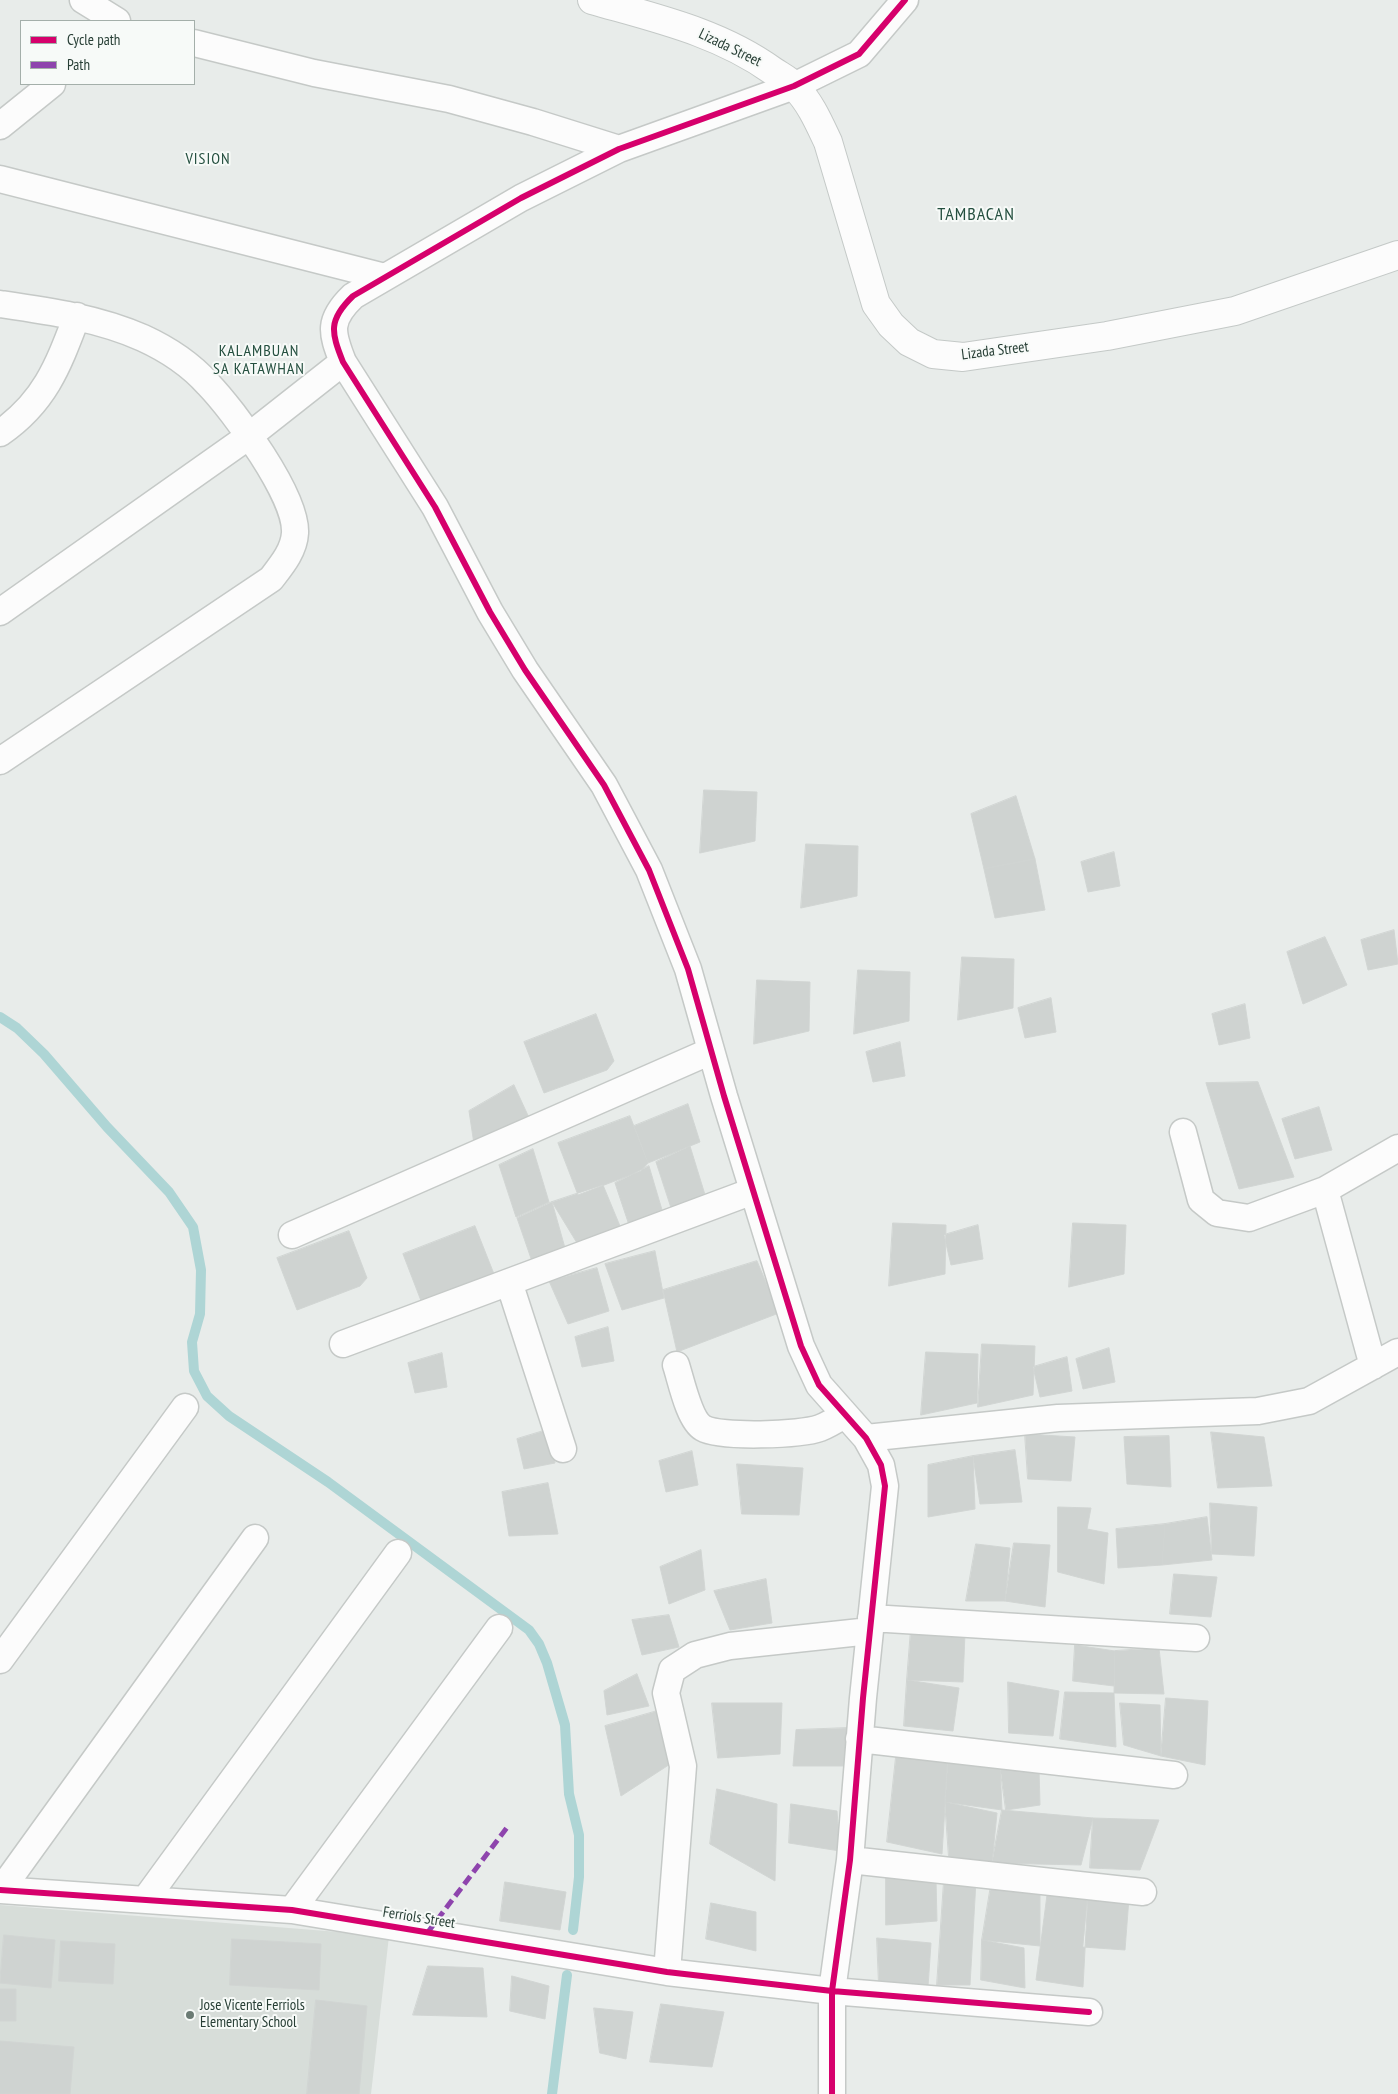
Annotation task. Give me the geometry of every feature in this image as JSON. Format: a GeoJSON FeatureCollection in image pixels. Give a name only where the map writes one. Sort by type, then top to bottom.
{"type":"FeatureCollection","features":[{"type":"Feature","properties":{"kind":"street"},"geometry":{"type":"LineString","coordinates":[[84,0],[115,20]]}},
{"type":"Feature","properties":{"kind":"street","name":"Lizada Street"},"geometry":{"type":"LineString","coordinates":[[592,0],[679,24],[724,42],[762,62],[794,86],[818,118],[828,142],[876,304],[891,325],[909,342],[933,354],[963,357],[1107,336],[1235,311],[1398,255]]}},
{"type":"Feature","properties":{"kind":"street"},"geometry":{"type":"LineString","coordinates":[[832,2094],[832,1991],[850,1860],[859,1738],[885,1486],[881,1465],[866,1438],[819,1385],[801,1346],[711,1051],[688,969],[649,870],[604,785],[525,670],[490,612],[435,507],[343,362],[334,339],[333,322],[342,307],[352,296],[521,198],[619,149],[794,86],[859,54],[905,0]]}},
{"type":"Feature","properties":{"kind":"street"},"geometry":{"type":"LineString","coordinates":[[195,43],[314,73],[449,99],[533,122],[619,149]]}},
{"type":"Feature","properties":{"kind":"street"},"geometry":{"type":"LineString","coordinates":[[0,126],[51,85]]}},
{"type":"Feature","properties":{"kind":"street"},"geometry":{"type":"LineString","coordinates":[[0,179],[385,278]]}},
{"type":"Feature","properties":{"kind":"street"},"geometry":{"type":"LineString","coordinates":[[0,304],[77,316],[143,338],[179,358],[208,383],[249,436],[288,500],[295,533],[287,559],[271,580],[0,761]]}},
{"type":"Feature","properties":{"kind":"street"},"geometry":{"type":"LineString","coordinates":[[0,433],[21,418],[56,371],[77,316]]}},
{"type":"Feature","properties":{"kind":"street"},"geometry":{"type":"LineString","coordinates":[[0,612],[249,436],[343,362]]}},
{"type":"Feature","properties":{"kind":"street"},"geometry":{"type":"LineString","coordinates":[[292,1235],[711,1051]]}},
{"type":"Feature","properties":{"kind":"street"},"geometry":{"type":"LineString","coordinates":[[1184,1132],[1201,1200],[1217,1213],[1249,1218],[1325,1190],[1398,1148]]}},
{"type":"Feature","properties":{"kind":"street"},"geometry":{"type":"LineString","coordinates":[[1325,1190],[1373,1366]]}},
{"type":"Feature","properties":{"kind":"street"},"geometry":{"type":"LineString","coordinates":[[343,1344],[753,1191]]}},
{"type":"Feature","properties":{"kind":"street"},"geometry":{"type":"LineString","coordinates":[[509,1282],[563,1449]]}},
{"type":"Feature","properties":{"kind":"street"},"geometry":{"type":"LineString","coordinates":[[866,1438],[1058,1418],[1258,1411],[1309,1401],[1398,1352]]}},
{"type":"Feature","properties":{"kind":"street"},"geometry":{"type":"LineString","coordinates":[[676,1365],[692,1413],[703,1428],[721,1433],[797,1433],[821,1428],[844,1415]]}},
{"type":"Feature","properties":{"kind":"street"},"geometry":{"type":"LineString","coordinates":[[0,1660],[184,1406]]}},
{"type":"Feature","properties":{"kind":"street"},"geometry":{"type":"LineString","coordinates":[[1,1890],[255,1538]]}},
{"type":"Feature","properties":{"kind":"street"},"geometry":{"type":"LineString","coordinates":[[145,1900],[398,1553]]}},
{"type":"Feature","properties":{"kind":"street"},"geometry":{"type":"LineString","coordinates":[[667,1972],[683,1766],[666,1693],[672,1670],[695,1655],[730,1646],[871,1624],[1196,1638]]}},
{"type":"Feature","properties":{"kind":"street"},"geometry":{"type":"LineString","coordinates":[[292,1910],[499,1628]]}},
{"type":"Feature","properties":{"kind":"street"},"geometry":{"type":"LineString","coordinates":[[859,1738],[1174,1775]]}},
{"type":"Feature","properties":{"kind":"street"},"geometry":{"type":"LineString","coordinates":[[850,1860],[1143,1892]]}},
{"type":"Feature","properties":{"kind":"street","name":"Ferriols Street"},"geometry":{"type":"LineString","coordinates":[[1,1890],[292,1910],[667,1972],[832,1991],[1088,2012]]}},
{"type":"Feature","properties":{"kind":"shaded area","name":"Jose Vicente Ferriols Elementary School"},"geometry":{"type":"Polygon","coordinates":[[[0,1905],[389,1936],[371,2094],[0,2094],[0,1905]]]}},
{"type":"Feature","properties":{"kind":"building"},"geometry":{"type":"Polygon","coordinates":[[[704,790],[757,792],[755,841],[700,853],[704,790]]]}},
{"type":"Feature","properties":{"kind":"building"},"geometry":{"type":"Polygon","coordinates":[[[1016,796],[1035,859],[984,869],[971,814],[1016,796]]]}},
{"type":"Feature","properties":{"kind":"building"},"geometry":{"type":"Polygon","coordinates":[[[806,844],[858,846],[857,896],[801,908],[806,844]]]}},
{"type":"Feature","properties":{"kind":"building"},"geometry":{"type":"Polygon","coordinates":[[[1114,852],[1120,886],[1088,892],[1081,862],[1114,852]]]}},
{"type":"Feature","properties":{"kind":"building"},"geometry":{"type":"Polygon","coordinates":[[[1035,859],[1045,910],[995,918],[984,869],[1035,859]]]}},
{"type":"Feature","properties":{"kind":"building"},"geometry":{"type":"Polygon","coordinates":[[[1394,930],[1398,964],[1368,970],[1361,940],[1394,930]]]}},
{"type":"Feature","properties":{"kind":"building"},"geometry":{"type":"Polygon","coordinates":[[[1325,937],[1347,985],[1303,1004],[1287,952],[1325,937]]]}},
{"type":"Feature","properties":{"kind":"building"},"geometry":{"type":"Polygon","coordinates":[[[962,957],[1014,959],[1013,1008],[958,1020],[962,957]]]}},
{"type":"Feature","properties":{"kind":"building"},"geometry":{"type":"Polygon","coordinates":[[[858,970],[910,972],[909,1021],[854,1034],[858,970]]]}},
{"type":"Feature","properties":{"kind":"building"},"geometry":{"type":"Polygon","coordinates":[[[757,980],[810,982],[809,1031],[754,1044],[757,980]]]}},
{"type":"Feature","properties":{"kind":"building"},"geometry":{"type":"Polygon","coordinates":[[[1051,998],[1056,1032],[1025,1038],[1018,1008],[1051,998]]]}},
{"type":"Feature","properties":{"kind":"building"},"geometry":{"type":"Polygon","coordinates":[[[1245,1004],[1250,1038],[1219,1045],[1212,1014],[1245,1004]]]}},
{"type":"Feature","properties":{"kind":"building"},"geometry":{"type":"Polygon","coordinates":[[[596,1014],[614,1061],[607,1070],[544,1093],[524,1042],[596,1014]]]}},
{"type":"Feature","properties":{"kind":"building"},"geometry":{"type":"Polygon","coordinates":[[[900,1042],[905,1076],[873,1082],[866,1052],[900,1042]]]}},
{"type":"Feature","properties":{"kind":"building"},"geometry":{"type":"Polygon","coordinates":[[[1258,1082],[1294,1177],[1239,1189],[1206,1083],[1258,1082]]]}},
{"type":"Feature","properties":{"kind":"building"},"geometry":{"type":"Polygon","coordinates":[[[514,1085],[531,1122],[474,1144],[469,1111],[514,1085]]]}},
{"type":"Feature","properties":{"kind":"building"},"geometry":{"type":"Polygon","coordinates":[[[688,1104],[700,1142],[648,1163],[634,1126],[688,1104]]]}},
{"type":"Feature","properties":{"kind":"building"},"geometry":{"type":"Polygon","coordinates":[[[1319,1107],[1332,1150],[1295,1159],[1282,1119],[1319,1107]]]}},
{"type":"Feature","properties":{"kind":"building"},"geometry":{"type":"Polygon","coordinates":[[[630,1116],[648,1163],[641,1171],[578,1195],[558,1143],[630,1116]]]}},
{"type":"Feature","properties":{"kind":"building"},"geometry":{"type":"Polygon","coordinates":[[[690,1146],[706,1198],[673,1214],[656,1162],[690,1146]]]}},
{"type":"Feature","properties":{"kind":"building"},"geometry":{"type":"Polygon","coordinates":[[[533,1149],[549,1202],[516,1217],[499,1165],[533,1149]]]}},
{"type":"Feature","properties":{"kind":"building"},"geometry":{"type":"Polygon","coordinates":[[[649,1166],[665,1220],[632,1234],[615,1183],[649,1166]]]}},
{"type":"Feature","properties":{"kind":"building"},"geometry":{"type":"Polygon","coordinates":[[[603,1185],[620,1226],[577,1243],[552,1202],[603,1185]]]}},
{"type":"Feature","properties":{"kind":"building"},"geometry":{"type":"Polygon","coordinates":[[[552,1202],[567,1255],[535,1270],[517,1218],[552,1202]]]}},
{"type":"Feature","properties":{"kind":"building"},"geometry":{"type":"Polygon","coordinates":[[[893,1223],[946,1225],[945,1274],[889,1286],[893,1223]]]}},
{"type":"Feature","properties":{"kind":"building"},"geometry":{"type":"Polygon","coordinates":[[[1073,1223],[1126,1225],[1124,1274],[1069,1287],[1073,1223]]]}},
{"type":"Feature","properties":{"kind":"building"},"geometry":{"type":"Polygon","coordinates":[[[978,1225],[983,1259],[951,1265],[944,1235],[978,1225]]]}},
{"type":"Feature","properties":{"kind":"building"},"geometry":{"type":"Polygon","coordinates":[[[475,1226],[494,1274],[486,1282],[423,1306],[403,1254],[475,1226]]]}},
{"type":"Feature","properties":{"kind":"building"},"geometry":{"type":"Polygon","coordinates":[[[349,1231],[367,1278],[360,1286],[297,1310],[277,1258],[349,1231]]]}},
{"type":"Feature","properties":{"kind":"building"},"geometry":{"type":"Polygon","coordinates":[[[655,1251],[664,1298],[622,1310],[605,1264],[655,1251]]]}},
{"type":"Feature","properties":{"kind":"building"},"geometry":{"type":"Polygon","coordinates":[[[757,1261],[779,1313],[677,1352],[663,1290],[757,1261]]]}},
{"type":"Feature","properties":{"kind":"building"},"geometry":{"type":"Polygon","coordinates":[[[597,1268],[609,1311],[568,1324],[549,1281],[597,1268]]]}},
{"type":"Feature","properties":{"kind":"building"},"geometry":{"type":"Polygon","coordinates":[[[608,1327],[614,1361],[582,1367],[575,1337],[608,1327]]]}},
{"type":"Feature","properties":{"kind":"building"},"geometry":{"type":"Polygon","coordinates":[[[982,1344],[1035,1346],[1033,1395],[978,1407],[982,1344]]]}},
{"type":"Feature","properties":{"kind":"building"},"geometry":{"type":"Polygon","coordinates":[[[1109,1348],[1115,1382],[1083,1389],[1076,1359],[1109,1348]]]}},
{"type":"Feature","properties":{"kind":"building"},"geometry":{"type":"Polygon","coordinates":[[[926,1352],[978,1354],[977,1403],[921,1415],[926,1352]]]}},
{"type":"Feature","properties":{"kind":"building"},"geometry":{"type":"Polygon","coordinates":[[[442,1353],[447,1387],[415,1393],[408,1363],[442,1353]]]}},
{"type":"Feature","properties":{"kind":"building"},"geometry":{"type":"Polygon","coordinates":[[[1067,1357],[1072,1391],[1040,1397],[1033,1367],[1067,1357]]]}},
{"type":"Feature","properties":{"kind":"building"},"geometry":{"type":"Polygon","coordinates":[[[550,1429],[555,1463],[524,1469],[517,1439],[550,1429]]]}},
{"type":"Feature","properties":{"kind":"building"},"geometry":{"type":"Polygon","coordinates":[[[1211,1432],[1264,1437],[1272,1486],[1218,1488],[1211,1432]]]}},
{"type":"Feature","properties":{"kind":"building"},"geometry":{"type":"Polygon","coordinates":[[[1025,1434],[1075,1437],[1071,1481],[1028,1479],[1025,1434]]]}},
{"type":"Feature","properties":{"kind":"building"},"geometry":{"type":"Polygon","coordinates":[[[1169,1436],[1171,1487],[1127,1484],[1124,1437],[1169,1436]]]}},
{"type":"Feature","properties":{"kind":"building"},"geometry":{"type":"Polygon","coordinates":[[[1015,1450],[1022,1502],[980,1504],[973,1456],[1015,1450]]]}},
{"type":"Feature","properties":{"kind":"building"},"geometry":{"type":"Polygon","coordinates":[[[692,1451],[698,1485],[666,1492],[659,1461],[692,1451]]]}},
{"type":"Feature","properties":{"kind":"building"},"geometry":{"type":"Polygon","coordinates":[[[973,1456],[975,1509],[928,1517],[928,1465],[973,1456]]]}},
{"type":"Feature","properties":{"kind":"building"},"geometry":{"type":"Polygon","coordinates":[[[737,1464],[803,1468],[799,1515],[742,1514],[737,1464]]]}},
{"type":"Feature","properties":{"kind":"building"},"geometry":{"type":"Polygon","coordinates":[[[548,1483],[558,1534],[509,1536],[502,1492],[548,1483]]]}},
{"type":"Feature","properties":{"kind":"building"},"geometry":{"type":"Polygon","coordinates":[[[1210,1503],[1257,1507],[1254,1556],[1212,1554],[1210,1503]]]}},
{"type":"Feature","properties":{"kind":"building"},"geometry":{"type":"Polygon","coordinates":[[[1058,1507],[1091,1508],[1087,1529],[1108,1533],[1104,1584],[1058,1572],[1058,1507]]]}},
{"type":"Feature","properties":{"kind":"building"},"geometry":{"type":"Polygon","coordinates":[[[1207,1517],[1212,1560],[1162,1565],[1165,1524],[1207,1517]]]}},
{"type":"Feature","properties":{"kind":"building"},"geometry":{"type":"Polygon","coordinates":[[[1165,1524],[1162,1565],[1118,1568],[1116,1529],[1165,1524]]]}},
{"type":"Feature","properties":{"kind":"building"},"geometry":{"type":"Polygon","coordinates":[[[1014,1543],[1050,1545],[1045,1607],[1005,1601],[1014,1543]]]}},
{"type":"Feature","properties":{"kind":"building"},"geometry":{"type":"Polygon","coordinates":[[[976,1544],[1010,1548],[1005,1601],[966,1601],[976,1544]]]}},
{"type":"Feature","properties":{"kind":"building"},"geometry":{"type":"Polygon","coordinates":[[[701,1550],[705,1590],[669,1604],[660,1567],[701,1550]]]}},
{"type":"Feature","properties":{"kind":"building"},"geometry":{"type":"Polygon","coordinates":[[[1174,1574],[1217,1577],[1211,1617],[1170,1614],[1174,1574]]]}},
{"type":"Feature","properties":{"kind":"building"},"geometry":{"type":"Polygon","coordinates":[[[766,1579],[772,1623],[730,1630],[714,1591],[766,1579]]]}},
{"type":"Feature","properties":{"kind":"building"},"geometry":{"type":"Polygon","coordinates":[[[669,1615],[679,1647],[642,1655],[632,1620],[669,1615]]]}},
{"type":"Feature","properties":{"kind":"building"},"geometry":{"type":"Polygon","coordinates":[[[911,1629],[965,1633],[963,1682],[907,1680],[911,1629]]]}},
{"type":"Feature","properties":{"kind":"building"},"geometry":{"type":"Polygon","coordinates":[[[1075,1645],[1115,1651],[1114,1686],[1073,1681],[1075,1645]]]}},
{"type":"Feature","properties":{"kind":"building"},"geometry":{"type":"Polygon","coordinates":[[[1159,1648],[1164,1694],[1114,1693],[1115,1651],[1159,1648]]]}},
{"type":"Feature","properties":{"kind":"building"},"geometry":{"type":"Polygon","coordinates":[[[637,1674],[649,1706],[607,1715],[604,1691],[637,1674]]]}},
{"type":"Feature","properties":{"kind":"building"},"geometry":{"type":"Polygon","coordinates":[[[907,1680],[959,1688],[953,1731],[904,1726],[907,1680]]]}},
{"type":"Feature","properties":{"kind":"building"},"geometry":{"type":"Polygon","coordinates":[[[1008,1682],[1059,1691],[1053,1736],[1009,1733],[1008,1682]]]}},
{"type":"Feature","properties":{"kind":"building"},"geometry":{"type":"Polygon","coordinates":[[[1065,1692],[1114,1693],[1116,1747],[1060,1739],[1065,1692]]]}},
{"type":"Feature","properties":{"kind":"building"},"geometry":{"type":"Polygon","coordinates":[[[1166,1698],[1208,1701],[1205,1765],[1161,1756],[1166,1698]]]}},
{"type":"Feature","properties":{"kind":"building"},"geometry":{"type":"Polygon","coordinates":[[[712,1703],[782,1703],[780,1754],[718,1758],[712,1703]]]}},
{"type":"Feature","properties":{"kind":"building"},"geometry":{"type":"Polygon","coordinates":[[[1120,1703],[1160,1705],[1161,1756],[1124,1745],[1120,1703]]]}},
{"type":"Feature","properties":{"kind":"building"},"geometry":{"type":"Polygon","coordinates":[[[678,1705],[684,1755],[621,1796],[605,1726],[678,1705]]]}},
{"type":"Feature","properties":{"kind":"building"},"geometry":{"type":"Polygon","coordinates":[[[847,1728],[848,1766],[793,1766],[796,1730],[847,1728]]]}},
{"type":"Feature","properties":{"kind":"building"},"geometry":{"type":"Polygon","coordinates":[[[896,1757],[948,1758],[942,1854],[887,1842],[896,1757]]]}},
{"type":"Feature","properties":{"kind":"building"},"geometry":{"type":"Polygon","coordinates":[[[948,1758],[1000,1766],[1002,1810],[945,1802],[948,1758]]]}},
{"type":"Feature","properties":{"kind":"building"},"geometry":{"type":"Polygon","coordinates":[[[1000,1766],[1039,1768],[1040,1805],[1006,1810],[1000,1766]]]}},
{"type":"Feature","properties":{"kind":"building"},"geometry":{"type":"Polygon","coordinates":[[[717,1789],[777,1804],[775,1881],[710,1844],[717,1789]]]}},
{"type":"Feature","properties":{"kind":"building"},"geometry":{"type":"Polygon","coordinates":[[[945,1802],[997,1813],[992,1863],[949,1858],[945,1802]]]}},
{"type":"Feature","properties":{"kind":"building"},"geometry":{"type":"Polygon","coordinates":[[[791,1804],[837,1811],[840,1851],[789,1843],[791,1804]]]}},
{"type":"Feature","properties":{"kind":"building"},"geometry":{"type":"Polygon","coordinates":[[[1002,1810],[1093,1818],[1081,1865],[992,1863],[1002,1810]]]}},
{"type":"Feature","properties":{"kind":"building"},"geometry":{"type":"Polygon","coordinates":[[[1093,1818],[1159,1820],[1140,1870],[1090,1868],[1093,1818]]]}},
{"type":"Feature","properties":{"kind":"building"},"geometry":{"type":"Polygon","coordinates":[[[886,1873],[936,1879],[937,1921],[886,1925],[886,1873]]]}},
{"type":"Feature","properties":{"kind":"building"},"geometry":{"type":"Polygon","coordinates":[[[944,1881],[976,1881],[970,1985],[937,1985],[944,1881]]]}},
{"type":"Feature","properties":{"kind":"building"},"geometry":{"type":"Polygon","coordinates":[[[505,1882],[566,1892],[560,1930],[500,1921],[505,1882]]]}},
{"type":"Feature","properties":{"kind":"building"},"geometry":{"type":"Polygon","coordinates":[[[991,1885],[1040,1887],[1040,1946],[982,1940],[991,1885]]]}},
{"type":"Feature","properties":{"kind":"building"},"geometry":{"type":"Polygon","coordinates":[[[1088,1894],[1083,1987],[1036,1980],[1047,1895],[1088,1894]]]}},
{"type":"Feature","properties":{"kind":"building"},"geometry":{"type":"Polygon","coordinates":[[[1088,1894],[1129,1898],[1125,1950],[1083,1947],[1088,1894]]]}},
{"type":"Feature","properties":{"kind":"building"},"geometry":{"type":"Polygon","coordinates":[[[711,1903],[756,1912],[756,1951],[706,1939],[711,1903]]]}},
{"type":"Feature","properties":{"kind":"building"},"geometry":{"type":"Polygon","coordinates":[[[4,1935],[55,1940],[51,1988],[0,1983],[4,1935]]]}},
{"type":"Feature","properties":{"kind":"building"},"geometry":{"type":"Polygon","coordinates":[[[877,1938],[931,1943],[928,1987],[879,1985],[877,1938]]]}},
{"type":"Feature","properties":{"kind":"building"},"geometry":{"type":"Polygon","coordinates":[[[232,1939],[321,1944],[319,1990],[230,1985],[232,1939]]]}},
{"type":"Feature","properties":{"kind":"building"},"geometry":{"type":"Polygon","coordinates":[[[982,1940],[1024,1948],[1025,1988],[981,1980],[982,1940]]]}},
{"type":"Feature","properties":{"kind":"building"},"geometry":{"type":"Polygon","coordinates":[[[61,1941],[115,1944],[113,1984],[59,1981],[61,1941]]]}},
{"type":"Feature","properties":{"kind":"building"},"geometry":{"type":"Polygon","coordinates":[[[428,1966],[483,1968],[487,2017],[413,2015],[428,1966]]]}},
{"type":"Feature","properties":{"kind":"building"},"geometry":{"type":"Polygon","coordinates":[[[512,1976],[549,1986],[545,2019],[510,2011],[512,1976]]]}},
{"type":"Feature","properties":{"kind":"building"},"geometry":{"type":"Polygon","coordinates":[[[0,1989],[16,1989],[16,2021],[0,2021],[0,1989]]]}},
{"type":"Feature","properties":{"kind":"building"},"geometry":{"type":"Polygon","coordinates":[[[316,2000],[367,2006],[359,2094],[307,2094],[316,2000]]]}},
{"type":"Feature","properties":{"kind":"building"},"geometry":{"type":"Polygon","coordinates":[[[661,2004],[724,2012],[712,2067],[650,2062],[661,2004]]]}},
{"type":"Feature","properties":{"kind":"building"},"geometry":{"type":"Polygon","coordinates":[[[594,2008],[633,2012],[626,2059],[600,2053],[594,2008]]]}},
{"type":"Feature","properties":{"kind":"building"},"geometry":{"type":"Polygon","coordinates":[[[0,2041],[74,2047],[70,2094],[0,2094],[0,2041]]]}},
{"type":"Feature","properties":{"kind":"waterway"},"geometry":{"type":"LineString","coordinates":[[0,1017],[17,1028],[44,1054],[107,1127],[169,1192],[193,1227],[201,1270],[200,1314],[192,1342],[194,1371],[207,1396],[229,1416],[328,1482],[529,1630],[539,1644],[547,1663],[565,1725],[569,1794],[579,1835],[579,1877],[573,1930]]}},
{"type":"Feature","properties":{"kind":"waterway"},"geometry":{"type":"LineString","coordinates":[[552,2094],[567,1975]]}},
{"type":"Feature","properties":{"kind":"marked path"},"geometry":{"type":"LineString","coordinates":[[428,1932],[509,1825]]}},
{"type":"Feature","properties":{"kind":"cycle path"},"geometry":{"type":"LineString","coordinates":[[832,2094],[832,1991],[850,1860],[863,1698],[885,1486],[881,1465],[866,1438],[819,1385],[801,1346],[724,1096],[688,969],[649,870],[604,785],[525,670],[490,612],[435,507],[343,362],[336,342],[334,327],[339,312],[353,296],[521,198],[619,149],[794,86],[859,54],[905,0]]}},
{"type":"Feature","properties":{"kind":"cycle path"},"geometry":{"type":"LineString","coordinates":[[0,1890],[292,1910],[667,1972],[832,1991],[1089,2012]]}},
{"type":"Feature","properties":{"kind":"place","name":"Jose Vicente Ferriols Elementary School"},"geometry":{"type":"Point","coordinates":[190,2015]}},
{"type":"Feature","properties":{"kind":"district","name":"VISION"},"geometry":{"type":"Point","coordinates":[208,159]}},
{"type":"Feature","properties":{"kind":"district","name":"TAMBACAN"},"geometry":{"type":"Point","coordinates":[976,215]}},
{"type":"Feature","properties":{"kind":"district","name":"KALAMBUAN SA KATAWHAN"},"geometry":{"type":"Point","coordinates":[259,360]}}]}
